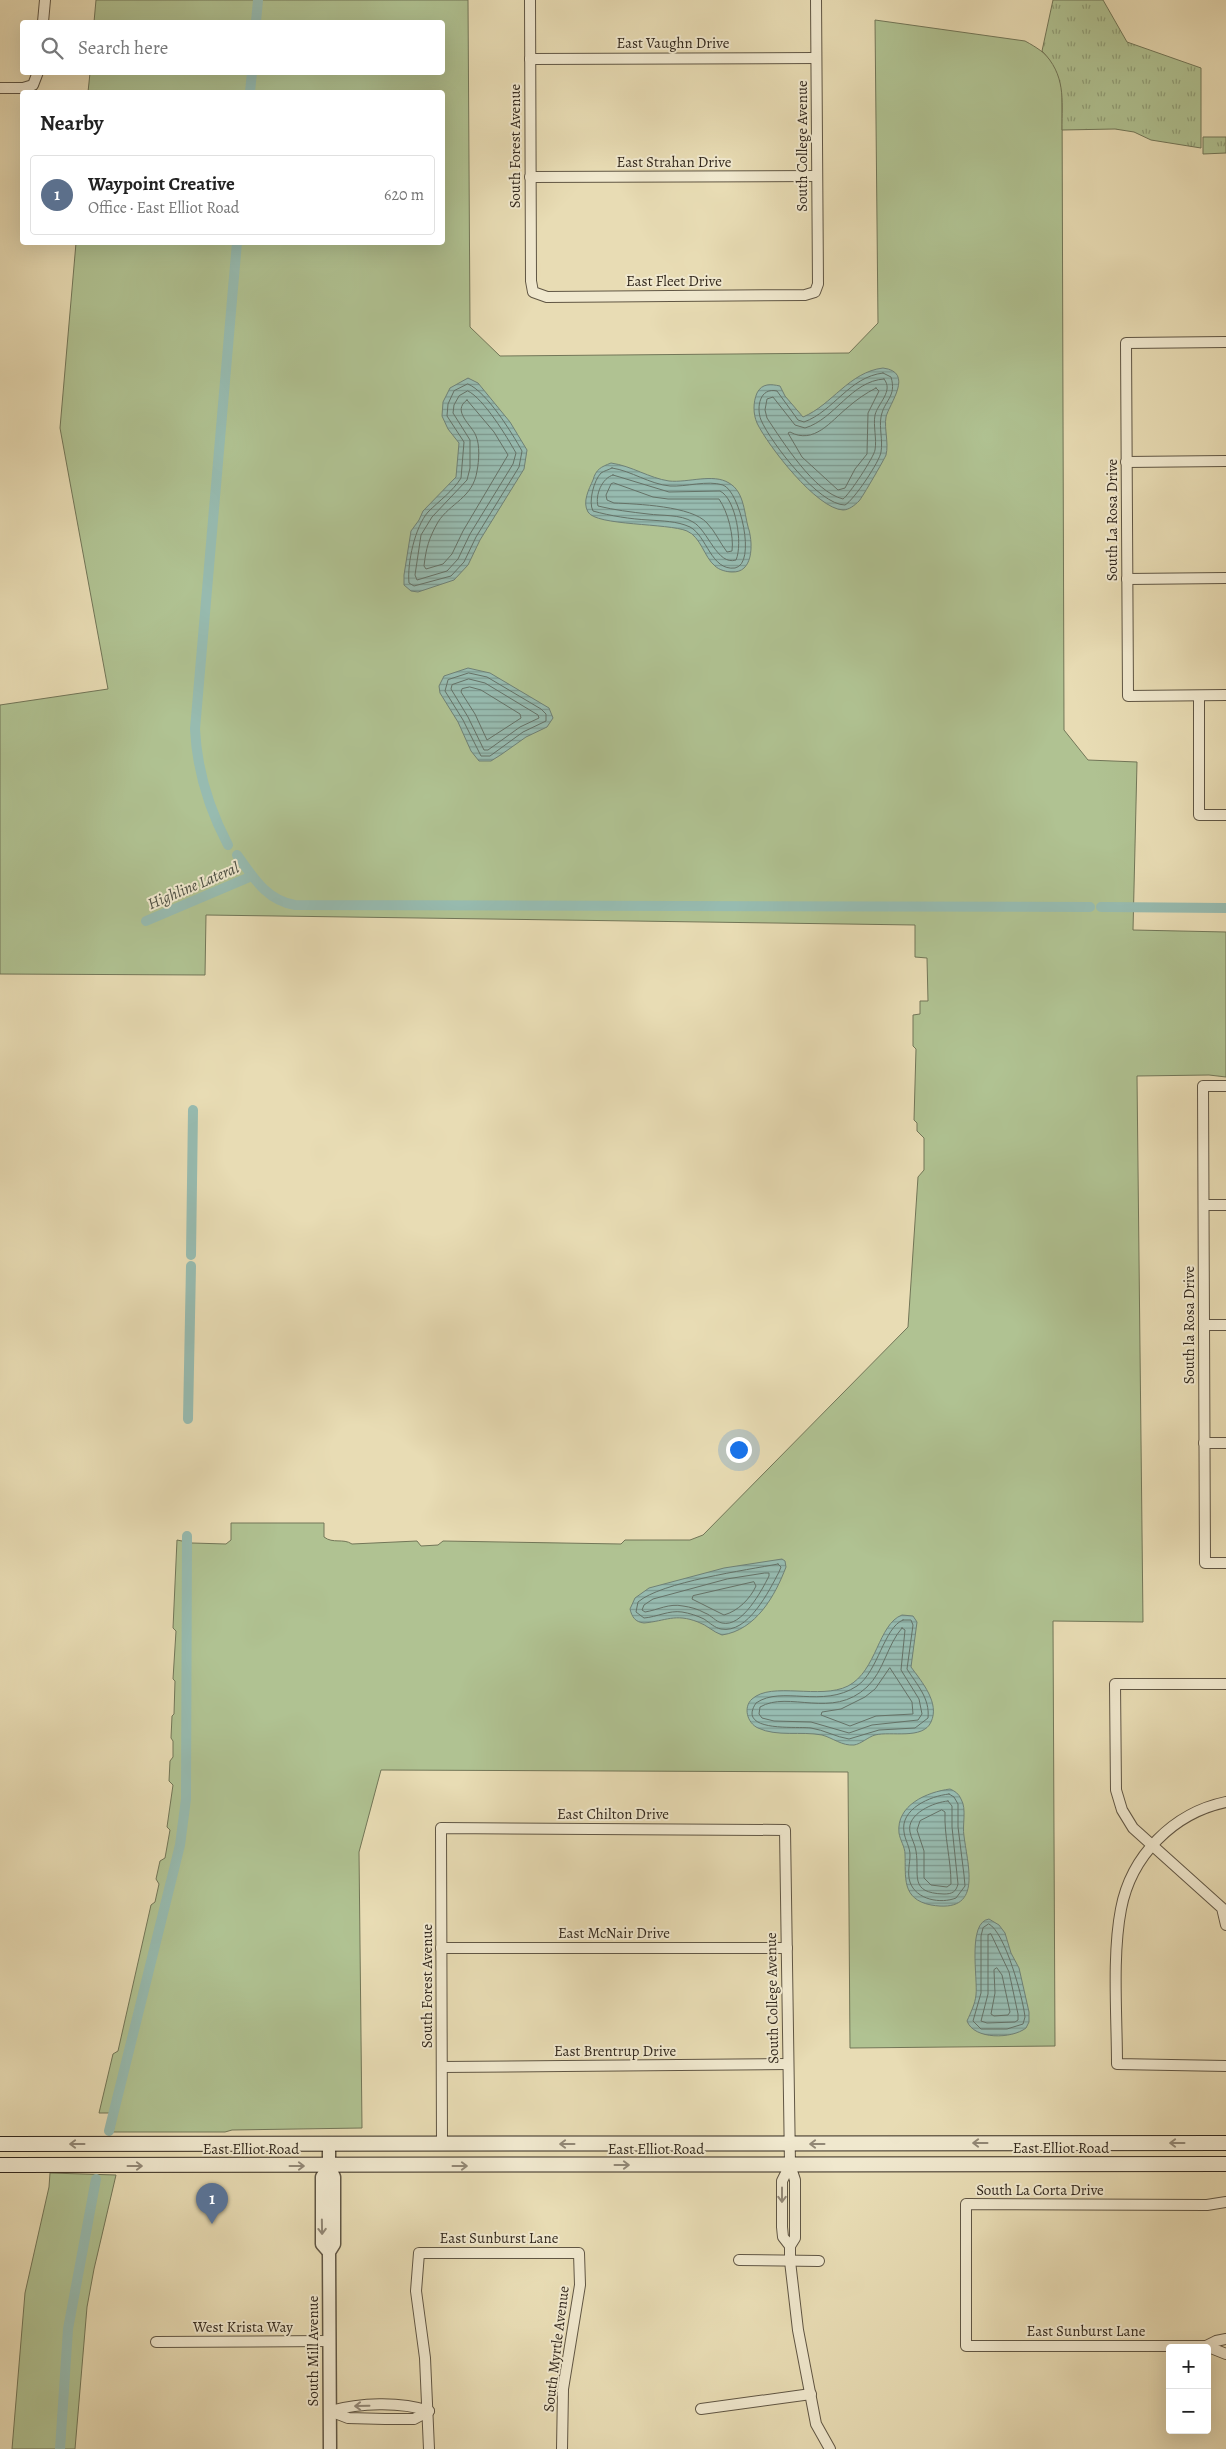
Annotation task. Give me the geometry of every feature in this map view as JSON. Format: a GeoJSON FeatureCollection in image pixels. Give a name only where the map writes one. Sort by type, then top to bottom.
{"type":"FeatureCollection","features":[{"type":"Feature","properties":{"kind":"main road","name":"East Elliot Road"},"geometry":{"type":"LineString","coordinates":[[0,2144],[1226,2143]]}},
{"type":"Feature","properties":{"kind":"main road"},"geometry":{"type":"LineString","coordinates":[[905,2144],[905,2165]]}},
{"type":"Feature","properties":{"kind":"main road","name":"East Elliot Road"},"geometry":{"type":"LineString","coordinates":[[0,2165],[1226,2164]]}},
{"type":"Feature","properties":{"kind":"street"},"geometry":{"type":"LineString","coordinates":[[43,20],[44,0]]}},
{"type":"Feature","properties":{"kind":"street","name":"South Forest Avenue"},"geometry":{"type":"LineString","coordinates":[[530,0],[530,177],[533,292]]}},
{"type":"Feature","properties":{"kind":"street","name":"South College Avenue"},"geometry":{"type":"LineString","coordinates":[[815,292],[818,284],[816,0]]}},
{"type":"Feature","properties":{"kind":"street","name":"East Vaughn Drive"},"geometry":{"type":"LineString","coordinates":[[530,59],[816,58]]}},
{"type":"Feature","properties":{"kind":"street"},"geometry":{"type":"LineString","coordinates":[[0,88],[23,88],[33,85],[37,75]]}},
{"type":"Feature","properties":{"kind":"street","name":"East Strahan Drive"},"geometry":{"type":"LineString","coordinates":[[530,177],[818,176]]}},
{"type":"Feature","properties":{"kind":"street","name":"East Fleet Drive"},"geometry":{"type":"LineString","coordinates":[[533,292],[548,297],[805,295],[815,292]]}},
{"type":"Feature","properties":{"kind":"street","name":"South La Rosa Drive"},"geometry":{"type":"LineString","coordinates":[[1199,696],[1128,696],[1126,343],[1226,342]]}},
{"type":"Feature","properties":{"kind":"street"},"geometry":{"type":"LineString","coordinates":[[1126,462],[1226,461]]}},
{"type":"Feature","properties":{"kind":"street"},"geometry":{"type":"LineString","coordinates":[[1127,579],[1226,578]]}},
{"type":"Feature","properties":{"kind":"street"},"geometry":{"type":"LineString","coordinates":[[1226,695],[1199,696],[1199,815],[1226,814]]}},
{"type":"Feature","properties":{"kind":"street","name":"South la Rosa Drive"},"geometry":{"type":"LineString","coordinates":[[1226,1086],[1204,1086],[1205,1563],[1226,1563]]}},
{"type":"Feature","properties":{"kind":"street"},"geometry":{"type":"LineString","coordinates":[[1204,1206],[1226,1206]]}},
{"type":"Feature","properties":{"kind":"street"},"geometry":{"type":"LineString","coordinates":[[1204,1325],[1226,1325]]}},
{"type":"Feature","properties":{"kind":"street"},"geometry":{"type":"LineString","coordinates":[[1204,1443],[1226,1443]]}},
{"type":"Feature","properties":{"kind":"street"},"geometry":{"type":"LineString","coordinates":[[1226,1684],[1115,1684],[1116,1790],[1122,1810],[1133,1828],[1151,1846],[1222,1908],[1226,1925]]}},
{"type":"Feature","properties":{"kind":"street"},"geometry":{"type":"LineString","coordinates":[[1226,1802],[1213,1804],[1182,1819],[1158,1837],[1132,1875],[1121,1907],[1117,1932],[1117,2064],[1226,2066]]}},
{"type":"Feature","properties":{"kind":"street","name":"South Forest Avenue"},"geometry":{"type":"LineString","coordinates":[[441,1828],[442,2144]]}},
{"type":"Feature","properties":{"kind":"street","name":"East Chilton Drive"},"geometry":{"type":"LineString","coordinates":[[441,1828],[785,1830]]}},
{"type":"Feature","properties":{"kind":"street","name":"South College Avenue"},"geometry":{"type":"LineString","coordinates":[[785,1830],[789,2144],[790,2165],[795,2180],[795,2238],[790,2246],[790,2260],[798,2330],[816,2424],[830,2449]]}},
{"type":"Feature","properties":{"kind":"street","name":"East McNair Drive"},"geometry":{"type":"LineString","coordinates":[[442,1948],[787,1948]]}},
{"type":"Feature","properties":{"kind":"street","name":"East Brentrup Drive"},"geometry":{"type":"LineString","coordinates":[[442,2067],[788,2064]]}},
{"type":"Feature","properties":{"kind":"street","name":"South Mill Avenue"},"geometry":{"type":"LineString","coordinates":[[329,2144],[329,2166],[322,2180],[322,2244],[329,2252],[330,2449]]}},
{"type":"Feature","properties":{"kind":"street","name":"South College Avenue"},"geometry":{"type":"LineString","coordinates":[[790,2165],[782,2181],[783,2237],[790,2246]]}},
{"type":"Feature","properties":{"kind":"street","name":"South La Corta Drive"},"geometry":{"type":"LineString","coordinates":[[966,2346],[966,2204],[1207,2205],[1226,2202]]}},
{"type":"Feature","properties":{"kind":"street"},"geometry":{"type":"LineString","coordinates":[[782,2216],[795,2216]]}},
{"type":"Feature","properties":{"kind":"street","name":"East Sunburst Lane"},"geometry":{"type":"LineString","coordinates":[[429,2411],[425,2358],[416,2291],[419,2253],[580,2253]]}},
{"type":"Feature","properties":{"kind":"street","name":"South Myrtle Avenue"},"geometry":{"type":"LineString","coordinates":[[562,2449],[563,2389],[580,2285],[580,2253]]}},
{"type":"Feature","properties":{"kind":"street"},"geometry":{"type":"LineString","coordinates":[[739,2260],[819,2261]]}},
{"type":"Feature","properties":{"kind":"street","name":"East Sunburst Lane"},"geometry":{"type":"LineString","coordinates":[[1210,2344],[1226,2339]]}},
{"type":"Feature","properties":{"kind":"street","name":"West Krista Way"},"geometry":{"type":"LineString","coordinates":[[156,2342],[329,2341]]}},
{"type":"Feature","properties":{"kind":"street","name":"East Sunburst Lane"},"geometry":{"type":"LineString","coordinates":[[966,2346],[1166,2346]]}},
{"type":"Feature","properties":{"kind":"street","name":"East Sunburst Lane"},"geometry":{"type":"LineString","coordinates":[[1211,2348],[1226,2354]]}},
{"type":"Feature","properties":{"kind":"street"},"geometry":{"type":"LineString","coordinates":[[701,2409],[811,2394]]}},
{"type":"Feature","properties":{"kind":"street"},"geometry":{"type":"LineString","coordinates":[[330,2411],[348,2406],[414,2406],[429,2411]]}},
{"type":"Feature","properties":{"kind":"street"},"geometry":{"type":"LineString","coordinates":[[385,2406],[385,2419]]}},
{"type":"Feature","properties":{"kind":"street"},"geometry":{"type":"LineString","coordinates":[[330,2411],[348,2418],[414,2419],[429,2411]]}},
{"type":"Feature","properties":{"kind":"street"},"geometry":{"type":"LineString","coordinates":[[429,2411],[429,2449]]}},
{"type":"Feature","properties":{"kind":"green space"},"geometry":{"type":"Polygon","coordinates":[[[96,0],[468,0],[470,327],[500,356],[849,353],[878,323],[875,20],[1025,41],[1046,55],[1054,66],[1062,90],[1064,730],[1088,760],[1137,762],[1133,930],[1226,932],[1226,1077],[1209,1075],[1137,1076],[1143,1622],[1053,1621],[1055,2046],[850,2048],[848,1772],[381,1770],[359,1852],[362,2128],[232,2130],[225,2132],[113,2132],[117,2113],[99,2113],[113,2054],[118,2051],[151,1905],[155,1902],[159,1884],[156,1879],[160,1861],[165,1858],[170,1830],[167,1827],[173,1785],[169,1781],[170,1761],[173,1757],[173,1741],[171,1738],[172,1716],[174,1714],[175,1681],[173,1679],[176,1631],[173,1628],[177,1540],[192,1543],[226,1544],[231,1540],[231,1523],[324,1523],[324,1537],[331,1540],[345,1541],[352,1544],[417,1541],[421,1546],[438,1545],[443,1541],[621,1544],[625,1540],[690,1540],[703,1535],[908,1327],[918,1177],[924,1170],[924,1138],[917,1131],[917,1123],[914,1120],[916,1049],[913,1046],[913,1015],[920,1014],[920,1001],[928,1001],[927,958],[915,957],[915,925],[206,915],[205,975],[0,974],[0,705],[108,689],[60,428],[76,245],[445,245],[445,90],[88,90],[90,75],[445,75],[445,20],[94,20],[96,0]]]}},
{"type":"Feature","properties":{"kind":"green space"},"geometry":{"type":"Polygon","coordinates":[[[1053,0],[1103,0],[1127,42],[1201,68],[1201,148],[1151,140],[1134,132],[1115,129],[1062,130],[1062,98],[1059,78],[1050,60],[1042,51],[1053,0]]]}},
{"type":"Feature","properties":{"kind":"green space"},"geometry":{"type":"Polygon","coordinates":[[[1203,137],[1226,137],[1226,153],[1203,154],[1203,137]]]}},
{"type":"Feature","properties":{"kind":"green space"},"geometry":{"type":"Polygon","coordinates":[[[50,2173],[116,2175],[87,2307],[75,2449],[12,2449],[25,2293],[49,2187],[50,2173]]]}},
{"type":"Feature","properties":{"kind":"water"},"geometry":{"type":"Polygon","coordinates":[[[883,368],[892,371],[897,376],[899,382],[886,417],[886,455],[859,501],[845,510],[832,507],[820,499],[794,475],[771,446],[757,423],[755,416],[754,408],[757,393],[764,386],[780,386],[785,396],[803,417],[823,405],[850,382],[871,371],[883,368]]]}},
{"type":"Feature","properties":{"kind":"water"},"geometry":{"type":"Polygon","coordinates":[[[468,378],[478,383],[510,422],[527,450],[524,469],[480,540],[468,565],[454,580],[418,592],[411,591],[404,585],[404,575],[411,531],[423,511],[456,477],[459,443],[448,429],[442,416],[443,402],[450,388],[468,378]]]}},
{"type":"Feature","properties":{"kind":"water"},"geometry":{"type":"Polygon","coordinates":[[[611,463],[669,481],[708,478],[723,480],[729,483],[738,492],[743,504],[751,543],[748,563],[739,571],[723,570],[711,562],[696,538],[687,531],[678,528],[618,522],[594,517],[586,508],[588,491],[599,469],[611,463]]]}},
{"type":"Feature","properties":{"kind":"water"},"geometry":{"type":"Polygon","coordinates":[[[468,668],[490,673],[549,708],[553,718],[547,727],[526,737],[491,761],[479,761],[471,751],[458,722],[440,693],[439,686],[444,676],[468,668]]]}},
{"type":"Feature","properties":{"kind":"water"},"geometry":{"type":"Polygon","coordinates":[[[782,1559],[785,1561],[786,1567],[770,1600],[754,1619],[734,1632],[722,1635],[701,1623],[683,1618],[671,1618],[644,1623],[638,1622],[634,1619],[631,1612],[630,1609],[635,1598],[649,1588],[724,1568],[782,1559]]]}},
{"type":"Feature","properties":{"kind":"water"},"geometry":{"type":"Polygon","coordinates":[[[902,1615],[913,1616],[917,1622],[911,1667],[925,1686],[932,1700],[933,1715],[927,1728],[914,1733],[875,1735],[857,1744],[850,1745],[822,1735],[765,1731],[754,1726],[751,1722],[747,1710],[749,1702],[761,1694],[772,1691],[837,1690],[848,1686],[858,1679],[872,1659],[888,1628],[894,1620],[902,1615]]]}},
{"type":"Feature","properties":{"kind":"water"},"geometry":{"type":"Polygon","coordinates":[[[950,1789],[959,1796],[964,1807],[964,1832],[969,1874],[968,1886],[965,1896],[959,1903],[948,1906],[931,1905],[914,1898],[907,1886],[905,1851],[899,1833],[899,1823],[902,1815],[915,1802],[932,1793],[950,1789]]]}},
{"type":"Feature","properties":{"kind":"water"},"geometry":{"type":"Polygon","coordinates":[[[989,1919],[999,1925],[1005,1933],[1011,1953],[1019,1968],[1029,2012],[1029,2022],[1026,2028],[1020,2032],[1003,2036],[977,2032],[967,2021],[976,1995],[975,1952],[978,1930],[982,1922],[989,1919]]]}},
{"type":"Feature","properties":{"kind":"waterway"},"geometry":{"type":"LineString","coordinates":[[256,20],[258,0]]}},
{"type":"Feature","properties":{"kind":"waterway"},"geometry":{"type":"LineString","coordinates":[[250,90],[252,75]]}},
{"type":"Feature","properties":{"kind":"waterway"},"geometry":{"type":"LineString","coordinates":[[228,845],[209,803],[198,760],[195,729],[237,245]]}},
{"type":"Feature","properties":{"kind":"waterway"},"geometry":{"type":"LineString","coordinates":[[237,855],[262,887],[276,899],[295,905],[1090,907]]}},
{"type":"Feature","properties":{"kind":"waterway","name":"Highline Lateral"},"geometry":{"type":"LineString","coordinates":[[146,921],[252,876]]}},
{"type":"Feature","properties":{"kind":"waterway"},"geometry":{"type":"LineString","coordinates":[[1101,907],[1226,908]]}},
{"type":"Feature","properties":{"kind":"waterway"},"geometry":{"type":"LineString","coordinates":[[191,1255],[193,1110]]}},
{"type":"Feature","properties":{"kind":"waterway"},"geometry":{"type":"LineString","coordinates":[[188,1419],[191,1266]]}},
{"type":"Feature","properties":{"kind":"waterway"},"geometry":{"type":"LineString","coordinates":[[109,2131],[180,1845],[186,1799],[187,1536]]}},
{"type":"Feature","properties":{"kind":"waterway"},"geometry":{"type":"LineString","coordinates":[[60,2449],[68,2329],[96,2179]]}},
{"type":"Feature","properties":{"kind":"place","name":"Waypoint Creative"},"geometry":{"type":"Point","coordinates":[212,2224]}}]}
